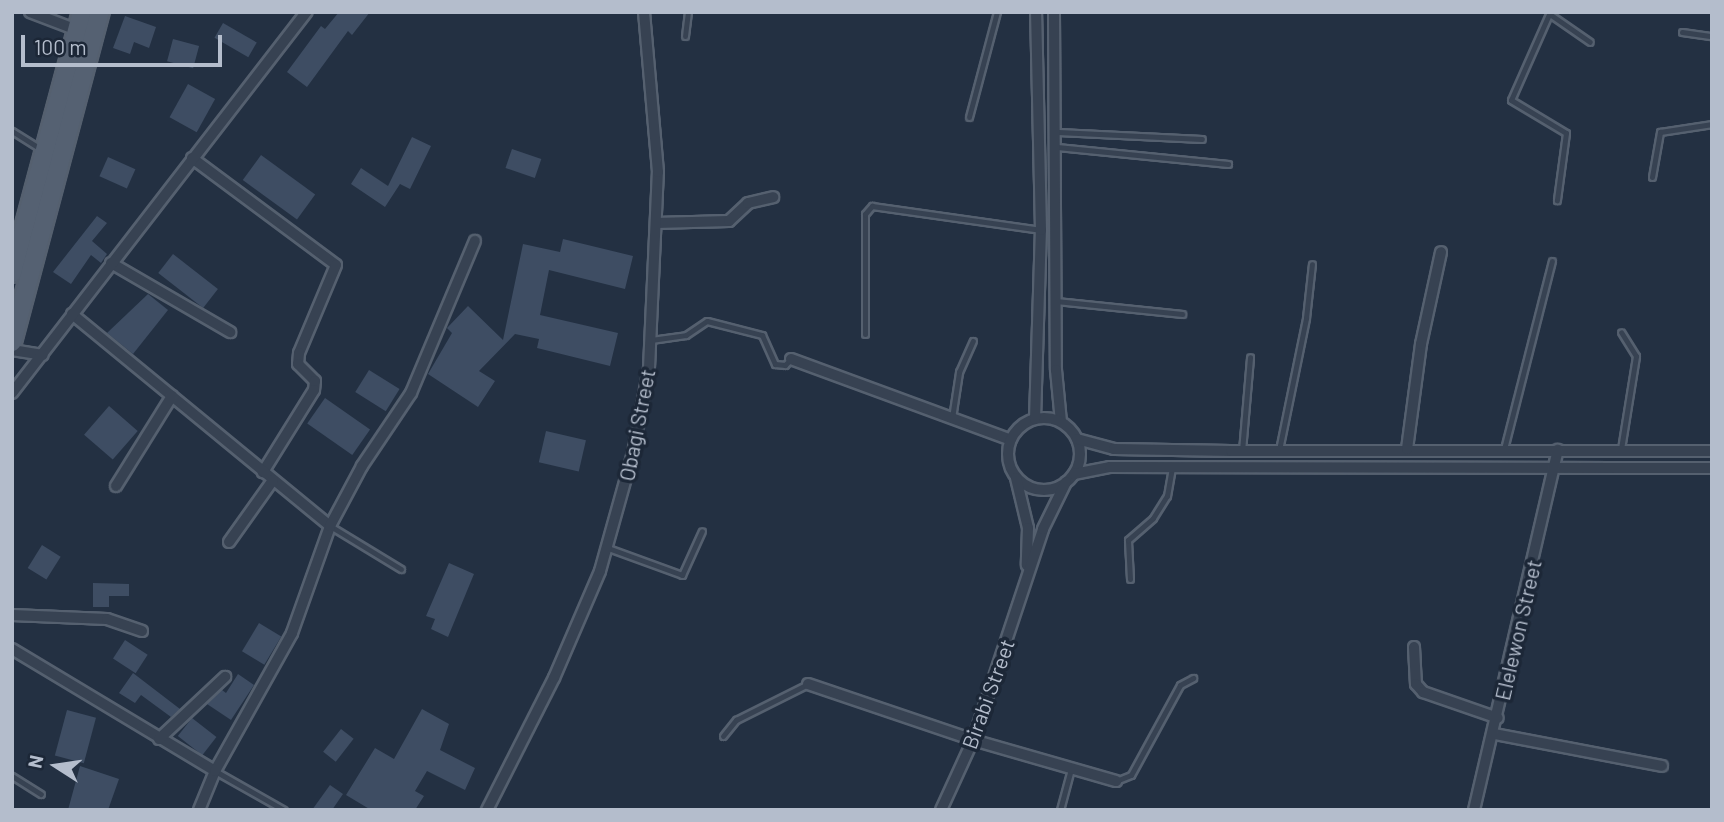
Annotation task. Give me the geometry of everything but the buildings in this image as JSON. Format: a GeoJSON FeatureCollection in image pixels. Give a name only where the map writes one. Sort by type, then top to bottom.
{"type":"FeatureCollection","features":[{"type":"Feature","properties":{"kind":"main road"},"geometry":{"type":"LineString","coordinates":[[13,270],[82,12]]}},
{"type":"Feature","properties":{"kind":"main road"},"geometry":{"type":"LineString","coordinates":[[12,342],[100,12]]}},
{"type":"Feature","properties":{"kind":"street"},"geometry":{"type":"LineString","coordinates":[[30,12],[77,30]]}},
{"type":"Feature","properties":{"kind":"street"},"geometry":{"type":"LineString","coordinates":[[12,393],[307,12]]}},
{"type":"Feature","properties":{"kind":"street","name":"Obagi Street"},"geometry":{"type":"LineString","coordinates":[[487,810],[554,678],[608,548],[633,453],[650,340],[658,172],[644,12]]}},
{"type":"Feature","properties":{"kind":"street"},"geometry":{"type":"LineString","coordinates":[[1027,575],[1027,528],[1009,451],[1012,440],[1035,419],[1041,230],[1036,12]]}},
{"type":"Feature","properties":{"kind":"street"},"geometry":{"type":"LineString","coordinates":[[1054,12],[1058,132],[1056,301],[1061,422]]}},
{"type":"Feature","properties":{"kind":"street"},"geometry":{"type":"LineString","coordinates":[[192,158],[336,265],[299,354],[298,364],[315,381],[314,390],[263,472]]}},
{"type":"Feature","properties":{"kind":"street"},"geometry":{"type":"LineString","coordinates":[[656,223],[729,220],[748,202],[773,197]]}},
{"type":"Feature","properties":{"kind":"street"},"geometry":{"type":"LineString","coordinates":[[199,810],[215,771],[292,634],[330,526],[362,466],[411,393],[475,241]]}},
{"type":"Feature","properties":{"kind":"street"},"geometry":{"type":"LineString","coordinates":[[1407,449],[1421,344],[1441,252]]}},
{"type":"Feature","properties":{"kind":"street"},"geometry":{"type":"LineString","coordinates":[[111,263],[230,332]]}},
{"type":"Feature","properties":{"kind":"street"},"geometry":{"type":"LineString","coordinates":[[72,314],[330,526]]}},
{"type":"Feature","properties":{"kind":"street"},"geometry":{"type":"LineString","coordinates":[[12,350],[43,355]]}},
{"type":"Feature","properties":{"kind":"street"},"geometry":{"type":"LineString","coordinates":[[791,359],[1012,440]]}},
{"type":"Feature","properties":{"kind":"street"},"geometry":{"type":"LineString","coordinates":[[116,486],[172,396]]}},
{"type":"Feature","properties":{"kind":"street"},"geometry":{"type":"LineString","coordinates":[[1035,419],[1061,422],[1077,439],[1114,449],[1712,451]]}},
{"type":"Feature","properties":{"kind":"street"},"geometry":{"type":"LineString","coordinates":[[1027,575],[1079,463],[1077,439]]}},
{"type":"Feature","properties":{"kind":"street","name":"Elelewon Street"},"geometry":{"type":"LineString","coordinates":[[1474,810],[1495,734],[1558,450]]}},
{"type":"Feature","properties":{"kind":"street"},"geometry":{"type":"LineString","coordinates":[[1014,473],[1032,488],[1056,488],[1070,478],[1110,467],[1712,468]]}},
{"type":"Feature","properties":{"kind":"street"},"geometry":{"type":"LineString","coordinates":[[229,542],[274,480]]}},
{"type":"Feature","properties":{"kind":"street","name":"Birabi Street"},"geometry":{"type":"LineString","coordinates":[[941,810],[973,740],[1027,575]]}},
{"type":"Feature","properties":{"kind":"street"},"geometry":{"type":"LineString","coordinates":[[12,615],[107,619],[142,631]]}},
{"type":"Feature","properties":{"kind":"street"},"geometry":{"type":"LineString","coordinates":[[1414,646],[1416,684],[1423,692],[1498,718]]}},
{"type":"Feature","properties":{"kind":"street"},"geometry":{"type":"LineString","coordinates":[[12,649],[215,771]]}},
{"type":"Feature","properties":{"kind":"street"},"geometry":{"type":"LineString","coordinates":[[159,739],[225,677]]}},
{"type":"Feature","properties":{"kind":"street"},"geometry":{"type":"LineString","coordinates":[[808,684],[973,740],[1116,781]]}},
{"type":"Feature","properties":{"kind":"street"},"geometry":{"type":"LineString","coordinates":[[1495,734],[1661,766]]}},
{"type":"Feature","properties":{"kind":"lane"},"geometry":{"type":"LineString","coordinates":[[685,36],[688,12]]}},
{"type":"Feature","properties":{"kind":"lane"},"geometry":{"type":"LineString","coordinates":[[969,117],[997,12]]}},
{"type":"Feature","properties":{"kind":"lane"},"geometry":{"type":"LineString","coordinates":[[1558,200],[1566,134],[1511,100],[1550,14],[1590,42]]}},
{"type":"Feature","properties":{"kind":"lane"},"geometry":{"type":"LineString","coordinates":[[1682,32],[1712,36]]}},
{"type":"Feature","properties":{"kind":"lane"},"geometry":{"type":"LineString","coordinates":[[1652,177],[1660,132],[1712,124]]}},
{"type":"Feature","properties":{"kind":"lane"},"geometry":{"type":"LineString","coordinates":[[12,131],[45,151]]}},
{"type":"Feature","properties":{"kind":"lane"},"geometry":{"type":"LineString","coordinates":[[1058,132],[1202,139]]}},
{"type":"Feature","properties":{"kind":"lane"},"geometry":{"type":"LineString","coordinates":[[1057,146],[1227,164]]}},
{"type":"Feature","properties":{"kind":"lane"},"geometry":{"type":"LineString","coordinates":[[865,334],[864,214],[872,206],[1041,230]]}},
{"type":"Feature","properties":{"kind":"lane"},"geometry":{"type":"LineString","coordinates":[[1504,449],[1552,261]]}},
{"type":"Feature","properties":{"kind":"lane"},"geometry":{"type":"LineString","coordinates":[[1279,450],[1306,318],[1312,264]]}},
{"type":"Feature","properties":{"kind":"lane"},"geometry":{"type":"LineString","coordinates":[[1056,301],[1182,314]]}},
{"type":"Feature","properties":{"kind":"lane"},"geometry":{"type":"LineString","coordinates":[[650,340],[686,335],[706,321],[762,335],[775,364],[785,365],[791,359]]}},
{"type":"Feature","properties":{"kind":"lane"},"geometry":{"type":"LineString","coordinates":[[1620,449],[1636,356],[1621,332]]}},
{"type":"Feature","properties":{"kind":"lane"},"geometry":{"type":"LineString","coordinates":[[952,418],[958,372],[973,341]]}},
{"type":"Feature","properties":{"kind":"lane"},"geometry":{"type":"LineString","coordinates":[[1242,451],[1250,357]]}},
{"type":"Feature","properties":{"kind":"lane"},"geometry":{"type":"LineString","coordinates":[[1130,579],[1128,540],[1153,518],[1167,496],[1172,468]]}},
{"type":"Feature","properties":{"kind":"lane"},"geometry":{"type":"LineString","coordinates":[[330,526],[401,569]]}},
{"type":"Feature","properties":{"kind":"lane"},"geometry":{"type":"LineString","coordinates":[[608,548],[682,575],[702,531]]}},
{"type":"Feature","properties":{"kind":"lane"},"geometry":{"type":"LineString","coordinates":[[1116,781],[1131,775],[1180,685],[1193,678]]}},
{"type":"Feature","properties":{"kind":"lane"},"geometry":{"type":"LineString","coordinates":[[723,736],[736,720],[808,684]]}},
{"type":"Feature","properties":{"kind":"lane"},"geometry":{"type":"LineString","coordinates":[[1060,810],[1072,768]]}},
{"type":"Feature","properties":{"kind":"lane"},"geometry":{"type":"LineString","coordinates":[[215,771],[284,810]]}},
{"type":"Feature","properties":{"kind":"lane"},"geometry":{"type":"LineString","coordinates":[[12,776],[41,794]]}}]}
